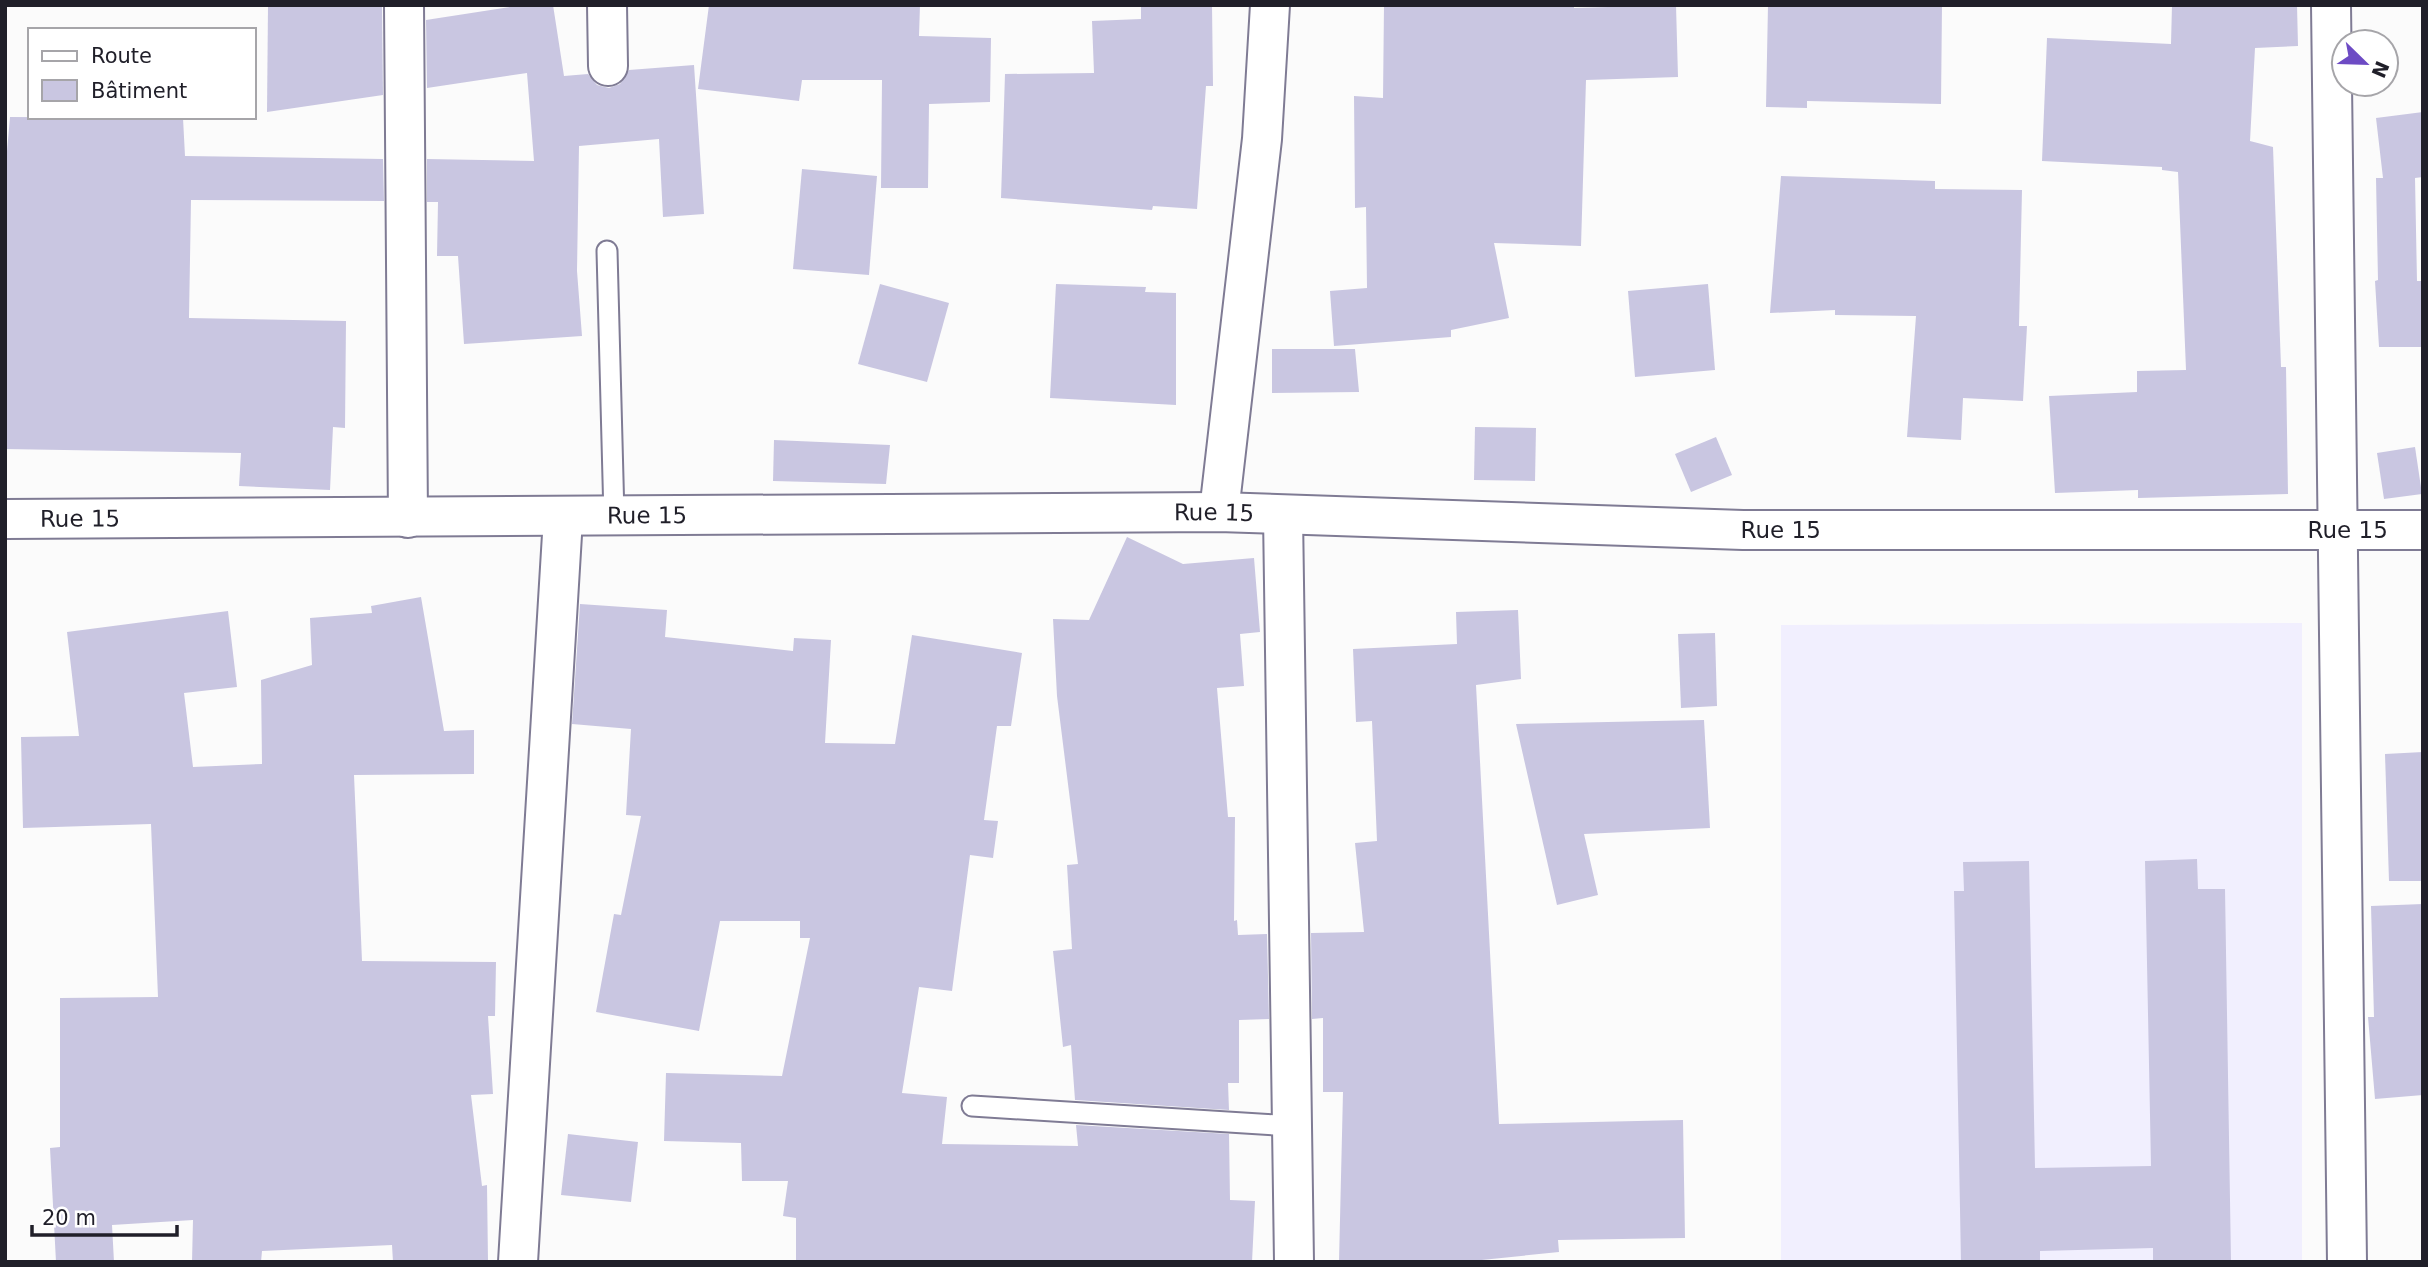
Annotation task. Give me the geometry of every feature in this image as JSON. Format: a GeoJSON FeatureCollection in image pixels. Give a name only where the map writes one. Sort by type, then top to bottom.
{"type":"FeatureCollection","features":[{"type":"Feature","properties":{"kind":"street"},"geometry":{"type":"LineString","coordinates":[[404,5],[408,518]]}},
{"type":"Feature","properties":{"kind":"street"},"geometry":{"type":"LineString","coordinates":[[607,5],[608,66]]}},
{"type":"Feature","properties":{"kind":"street"},"geometry":{"type":"LineString","coordinates":[[1219,512],[1262,138],[1270,5]]}},
{"type":"Feature","properties":{"kind":"street"},"geometry":{"type":"LineString","coordinates":[[2331,5],[2347,1262]]}},
{"type":"Feature","properties":{"kind":"street","name":"Rue 15"},"geometry":{"type":"LineString","coordinates":[[5,519],[1219,512],[1743,530],[2423,530]]}},
{"type":"Feature","properties":{"kind":"street"},"geometry":{"type":"LineString","coordinates":[[1283,515],[1294,1262]]}},
{"type":"Feature","properties":{"kind":"street"},"geometry":{"type":"LineString","coordinates":[[518,1262],[563,517]]}},
{"type":"Feature","properties":{"kind":"lane"},"geometry":{"type":"LineString","coordinates":[[607,251],[614,517]]}},
{"type":"Feature","properties":{"kind":"lane"},"geometry":{"type":"LineString","coordinates":[[972,1106],[1292,1126]]}},
{"type":"Feature","properties":{"kind":"shaded area"},"geometry":{"type":"Polygon","coordinates":[[[2302,623],[2302,1262],[1781,1262],[1781,625],[2302,623]]]}},
{"type":"Feature","properties":{"kind":"building"},"geometry":{"type":"Polygon","coordinates":[[[523,5],[553,5],[564,76],[588,74],[597,85],[609,88],[620,84],[629,70],[694,65],[704,214],[663,217],[659,139],[579,146],[577,271],[582,336],[464,344],[458,256],[437,256],[438,202],[427,202],[427,159],[534,161],[527,73],[427,88],[426,20],[523,5]]]}},
{"type":"Feature","properties":{"kind":"building"},"geometry":{"type":"Polygon","coordinates":[[[709,5],[920,5],[919,36],[991,38],[990,102],[929,104],[928,188],[881,188],[882,80],[802,80],[799,101],[698,89],[709,5]]]}},
{"type":"Feature","properties":{"kind":"building"},"geometry":{"type":"Polygon","coordinates":[[[1141,5],[1212,5],[1213,86],[1206,86],[1197,209],[1153,206],[1152,210],[1001,198],[1005,74],[1094,73],[1092,21],[1141,19],[1141,5]]]}},
{"type":"Feature","properties":{"kind":"building"},"geometry":{"type":"Polygon","coordinates":[[[1384,5],[1574,5],[1574,8],[1676,5],[1678,77],[1586,80],[1581,246],[1494,243],[1509,318],[1451,330],[1451,337],[1334,346],[1330,291],[1367,288],[1366,207],[1355,208],[1354,96],[1383,98],[1384,5]]]}},
{"type":"Feature","properties":{"kind":"building"},"geometry":{"type":"Polygon","coordinates":[[[1768,5],[1942,5],[1941,104],[1807,101],[1807,108],[1766,107],[1768,5]]]}},
{"type":"Feature","properties":{"kind":"building"},"geometry":{"type":"Polygon","coordinates":[[[2172,5],[2297,5],[2298,46],[2255,48],[2250,141],[2273,147],[2281,367],[2286,367],[2288,494],[2138,498],[2138,490],[2055,493],[2049,396],[2137,392],[2137,371],[2186,370],[2178,172],[2162,170],[2162,167],[2042,161],[2047,38],[2171,44],[2172,5]]]}},
{"type":"Feature","properties":{"kind":"building"},"geometry":{"type":"Polygon","coordinates":[[[268,6],[382,7],[383,95],[267,112],[268,6]]]}},
{"type":"Feature","properties":{"kind":"building"},"geometry":{"type":"Polygon","coordinates":[[[2423,112],[2423,177],[2415,178],[2417,281],[2423,281],[2423,347],[2379,347],[2375,281],[2378,280],[2376,178],[2383,178],[2376,118],[2423,112]]]}},
{"type":"Feature","properties":{"kind":"building"},"geometry":{"type":"Polygon","coordinates":[[[10,117],[183,119],[185,156],[383,159],[384,201],[191,200],[189,318],[346,321],[345,428],[333,427],[330,490],[239,486],[241,453],[5,449],[5,174],[10,117]]]}},
{"type":"Feature","properties":{"kind":"building"},"geometry":{"type":"Polygon","coordinates":[[[802,169],[877,176],[869,275],[793,269],[802,169]]]}},
{"type":"Feature","properties":{"kind":"building"},"geometry":{"type":"Polygon","coordinates":[[[1781,176],[1935,181],[1935,189],[2022,190],[2019,326],[2027,326],[2023,401],[1963,398],[1961,440],[1907,437],[1916,316],[1835,315],[1835,310],[1770,313],[1781,176]]]}},
{"type":"Feature","properties":{"kind":"building"},"geometry":{"type":"Polygon","coordinates":[[[880,284],[949,303],[927,382],[858,364],[880,284]]]}},
{"type":"Feature","properties":{"kind":"building"},"geometry":{"type":"Polygon","coordinates":[[[1056,284],[1146,287],[1145,292],[1176,293],[1176,405],[1050,398],[1056,284]]]}},
{"type":"Feature","properties":{"kind":"building"},"geometry":{"type":"Polygon","coordinates":[[[1708,284],[1715,370],[1635,377],[1628,291],[1708,284]]]}},
{"type":"Feature","properties":{"kind":"building"},"geometry":{"type":"Polygon","coordinates":[[[1272,349],[1355,349],[1359,392],[1272,393],[1272,349]]]}},
{"type":"Feature","properties":{"kind":"building"},"geometry":{"type":"Polygon","coordinates":[[[1475,427],[1536,428],[1535,481],[1474,480],[1475,427]]]}},
{"type":"Feature","properties":{"kind":"building"},"geometry":{"type":"Polygon","coordinates":[[[1716,437],[1732,475],[1691,492],[1675,454],[1716,437]]]}},
{"type":"Feature","properties":{"kind":"building"},"geometry":{"type":"Polygon","coordinates":[[[774,440],[890,445],[886,484],[773,481],[774,440]]]}},
{"type":"Feature","properties":{"kind":"building"},"geometry":{"type":"Polygon","coordinates":[[[2415,447],[2422,494],[2384,499],[2377,453],[2415,447]]]}},
{"type":"Feature","properties":{"kind":"building"},"geometry":{"type":"Polygon","coordinates":[[[1127,537],[1183,564],[1254,558],[1260,632],[1240,634],[1244,686],[1217,688],[1228,817],[1235,817],[1234,921],[1237,920],[1238,935],[1267,934],[1269,1019],[1239,1020],[1239,1083],[1228,1083],[1229,1110],[1075,1100],[1071,1045],[1063,1047],[1053,951],[1072,949],[1067,865],[1078,864],[1057,696],[1053,619],[1089,620],[1127,537]]]}},
{"type":"Feature","properties":{"kind":"building"},"geometry":{"type":"Polygon","coordinates":[[[421,597],[444,731],[474,730],[474,774],[354,775],[362,961],[496,962],[495,1016],[488,1016],[493,1094],[471,1095],[482,1186],[487,1185],[488,1262],[393,1262],[392,1245],[262,1251],[261,1262],[192,1262],[193,1220],[112,1225],[114,1262],[56,1262],[50,1148],[60,1147],[60,998],[158,997],[151,824],[23,828],[21,737],[79,736],[67,632],[228,611],[237,687],[184,693],[193,767],[262,764],[261,680],[312,665],[310,618],[372,613],[371,606],[421,597]]]}},
{"type":"Feature","properties":{"kind":"building"},"geometry":{"type":"Polygon","coordinates":[[[580,604],[667,610],[665,637],[793,651],[794,638],[831,640],[825,743],[895,744],[912,635],[1022,653],[1011,726],[997,726],[984,820],[998,821],[993,858],[970,855],[952,991],[919,987],[902,1093],[947,1097],[942,1144],[1078,1146],[1076,1125],[1229,1134],[1230,1200],[1255,1201],[1252,1262],[796,1262],[796,1218],[783,1216],[788,1181],[742,1181],[741,1143],[664,1141],[666,1073],[782,1076],[810,938],[800,938],[800,921],[720,921],[699,1031],[596,1012],[614,914],[621,915],[641,816],[626,815],[631,729],[572,724],[580,604]]]}},
{"type":"Feature","properties":{"kind":"building"},"geometry":{"type":"Polygon","coordinates":[[[1518,610],[1521,679],[1476,685],[1499,1124],[1683,1120],[1685,1238],[1558,1240],[1559,1252],[1462,1262],[1339,1262],[1343,1092],[1323,1092],[1323,1018],[1312,1019],[1311,933],[1364,932],[1355,843],[1377,841],[1372,721],[1356,722],[1353,649],[1457,644],[1456,612],[1518,610]]]}},
{"type":"Feature","properties":{"kind":"building"},"geometry":{"type":"Polygon","coordinates":[[[1715,633],[1717,706],[1681,708],[1678,634],[1715,633]]]}},
{"type":"Feature","properties":{"kind":"building"},"geometry":{"type":"Polygon","coordinates":[[[1704,720],[1710,828],[1584,834],[1598,895],[1557,905],[1516,724],[1704,720]]]}},
{"type":"Feature","properties":{"kind":"building"},"geometry":{"type":"Polygon","coordinates":[[[2423,752],[2423,881],[2389,881],[2385,754],[2423,752]]]}},
{"type":"Feature","properties":{"kind":"building"},"geometry":{"type":"Polygon","coordinates":[[[2197,859],[2198,889],[2225,889],[2231,1262],[2153,1262],[2153,1248],[2040,1251],[2040,1262],[1961,1262],[1954,891],[1964,891],[1963,862],[2029,861],[2035,1168],[2151,1166],[2145,861],[2197,859]]]}},
{"type":"Feature","properties":{"kind":"building"},"geometry":{"type":"Polygon","coordinates":[[[2423,904],[2423,1095],[2375,1099],[2368,1017],[2374,1017],[2371,906],[2423,904]]]}},
{"type":"Feature","properties":{"kind":"building"},"geometry":{"type":"Polygon","coordinates":[[[568,1134],[638,1142],[631,1202],[561,1195],[568,1134]]]}}]}
